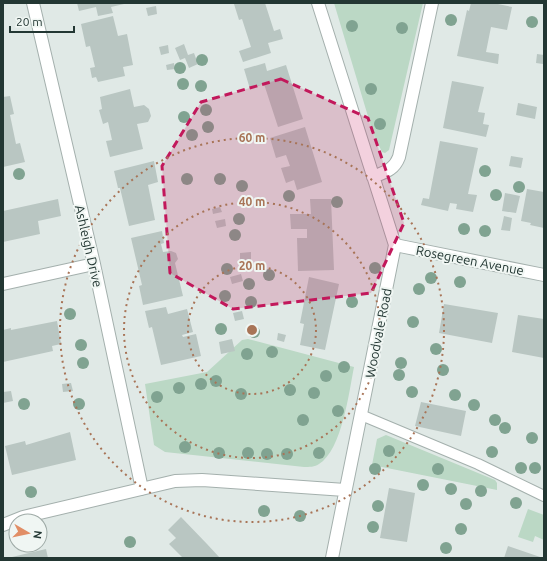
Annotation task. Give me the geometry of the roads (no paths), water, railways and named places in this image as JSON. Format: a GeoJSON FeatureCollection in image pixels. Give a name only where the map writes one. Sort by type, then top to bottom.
{"type":"FeatureCollection","features":[{"type":"Feature","properties":{"kind":"street","name":"Ashleigh Drive"},"geometry":{"type":"LineString","coordinates":[[33,3],[94,264],[142,489]]}},
{"type":"Feature","properties":{"kind":"street","name":"Woodvale Road"},"geometry":{"type":"LineString","coordinates":[[318,3],[395,245],[332,558]]}},
{"type":"Feature","properties":{"kind":"street"},"geometry":{"type":"LineString","coordinates":[[373,177],[392,169],[399,157],[432,3]]}},
{"type":"Feature","properties":{"kind":"street","name":"Rosegreen Avenue"},"geometry":{"type":"LineString","coordinates":[[395,245],[544,275]]}},
{"type":"Feature","properties":{"kind":"street"},"geometry":{"type":"LineString","coordinates":[[3,284],[94,264]]}},
{"type":"Feature","properties":{"kind":"street"},"geometry":{"type":"LineString","coordinates":[[3,525],[23,518],[175,481],[202,480],[345,490]]}},
{"type":"Feature","properties":{"kind":"lane"},"geometry":{"type":"LineString","coordinates":[[361,415],[478,464],[544,496]]}}]}
